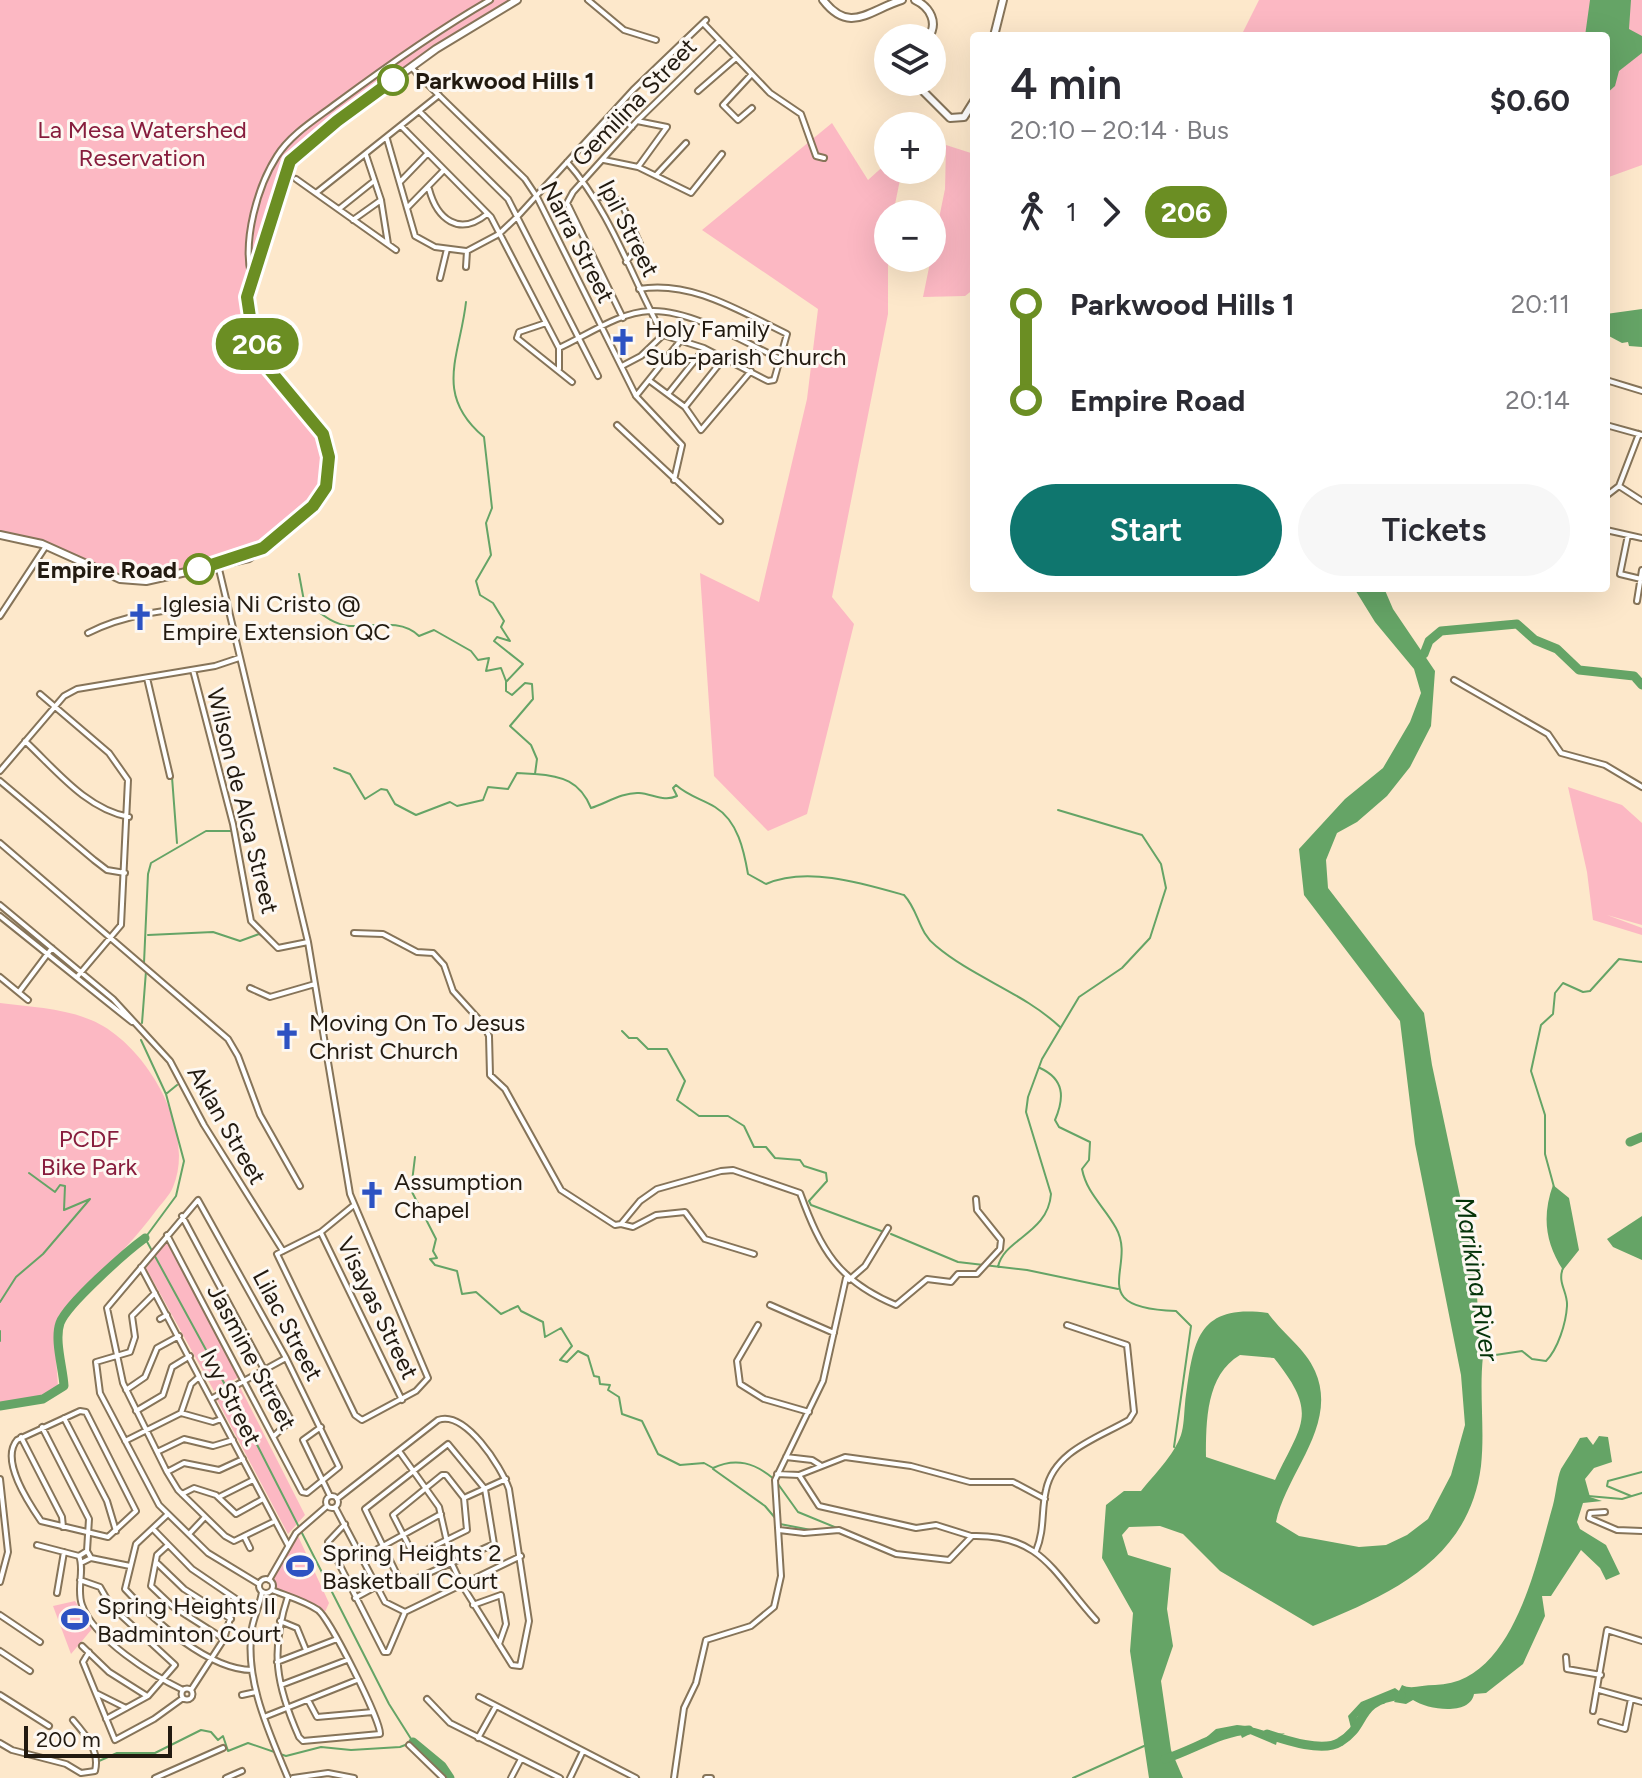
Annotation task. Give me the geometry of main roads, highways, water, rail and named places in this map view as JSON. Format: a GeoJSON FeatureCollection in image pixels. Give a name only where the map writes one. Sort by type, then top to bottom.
{"type":"FeatureCollection","features":[{"type":"Feature","properties":{"kind":"main road"},"geometry":{"type":"LineString","coordinates":[[0,535],[46,546],[107,574],[135,582],[249,558],[272,544],[318,501],[331,476],[330,450],[324,432],[279,381],[263,353],[249,310],[252,279],[290,161],[337,121],[411,67],[517,0]]}},
{"type":"Feature","properties":{"kind":"main road"},"geometry":{"type":"LineString","coordinates":[[823,0],[835,15],[848,19],[902,0]]}},
{"type":"Feature","properties":{"kind":"main road"},"geometry":{"type":"LineString","coordinates":[[915,0],[923,4],[932,16],[933,24]]}},
{"type":"Feature","properties":{"kind":"main road"},"geometry":{"type":"LineString","coordinates":[[995,32],[1003,0]]}},
{"type":"Feature","properties":{"kind":"main road"},"geometry":{"type":"LineString","coordinates":[[926,96],[937,109],[954,120],[966,115],[970,108]]}},
{"type":"Feature","properties":{"kind":"waterway"},"geometry":{"type":"LineString","coordinates":[[466,302],[456,357],[454,390],[468,421],[484,437],[492,508],[486,523],[491,555],[476,581],[480,595],[493,603],[504,621],[501,627],[510,641],[497,637],[494,641],[523,664],[506,682],[506,691],[512,695],[525,683],[532,684],[533,699],[510,726],[531,745],[537,759],[535,774],[554,776],[576,786],[591,808],[633,793],[672,798],[677,796],[673,788],[676,785],[715,807],[729,820],[742,846],[748,874],[766,884],[799,876],[816,876],[904,895],[936,946],[1031,1004],[1060,1027]]}},
{"type":"Feature","properties":{"kind":"waterway"},"geometry":{"type":"LineString","coordinates":[[299,574],[304,601],[331,620],[350,626],[395,625],[412,630],[419,636],[434,630],[471,651],[478,660],[489,658],[486,671],[501,668],[506,681]]}},
{"type":"Feature","properties":{"kind":"waterway"},"geometry":{"type":"LineString","coordinates":[[1424,654],[1429,641],[1441,631],[1517,624],[1535,640],[1557,649],[1579,670],[1634,676],[1642,685]]}},
{"type":"Feature","properties":{"kind":"waterway"},"geometry":{"type":"LineString","coordinates":[[334,768],[350,774],[365,799],[381,789],[387,790],[395,804],[416,815],[450,802],[457,806],[483,800],[488,787],[508,789],[517,773],[534,774]]}},
{"type":"Feature","properties":{"kind":"waterway"},"geometry":{"type":"LineString","coordinates":[[172,777],[177,843]]}},
{"type":"Feature","properties":{"kind":"waterway"},"geometry":{"type":"LineString","coordinates":[[998,1267],[1008,1249],[1042,1218],[1051,1194],[1026,1112],[1028,1097],[1042,1059],[1079,997],[1122,968],[1150,938],[1166,888],[1161,864],[1142,835],[1058,810]]}},
{"type":"Feature","properties":{"kind":"waterway"},"geometry":{"type":"LineString","coordinates":[[144,963],[151,863],[206,831],[231,831]]}},
{"type":"Feature","properties":{"kind":"waterway"},"geometry":{"type":"LineString","coordinates":[[148,935],[213,932],[240,941],[259,934],[269,941]]}},
{"type":"Feature","properties":{"kind":"waterway"},"geometry":{"type":"LineString","coordinates":[[1554,1187],[1545,1154],[1545,1115],[1531,1071],[1541,1025],[1553,1014],[1555,993],[1563,983],[1583,992],[1590,991],[1619,959],[1642,962]]}},
{"type":"Feature","properties":{"kind":"waterway"},"geometry":{"type":"LineString","coordinates":[[142,1023],[146,971]]}},
{"type":"Feature","properties":{"kind":"waterway"},"geometry":{"type":"LineString","coordinates":[[622,1031],[629,1038],[637,1038],[648,1049],[667,1049],[685,1081],[677,1100],[699,1116],[728,1116],[744,1126],[754,1147],[766,1147],[775,1158],[800,1160],[804,1166],[826,1173],[827,1181],[809,1201],[811,1205],[884,1232]]}},
{"type":"Feature","properties":{"kind":"waterway"},"geometry":{"type":"LineString","coordinates":[[99,1761],[117,1753],[155,1753],[201,1730],[211,1732],[218,1740],[223,1736],[228,1751],[248,1743],[286,1756],[321,1747],[351,1750],[400,1747],[413,1742],[389,1704],[247,1425],[145,1238],[176,1196],[184,1161],[166,1094],[141,1040]]}},
{"type":"Feature","properties":{"kind":"waterway"},"geometry":{"type":"LineString","coordinates":[[1040,1068],[1058,1083],[1061,1096],[1055,1120],[1059,1127],[1090,1142],[1089,1160],[1082,1169],[1088,1186],[1116,1228],[1121,1243],[1119,1283],[1122,1294],[1130,1302],[1147,1308],[1176,1311],[1191,1326],[1174,1447]]}},
{"type":"Feature","properties":{"kind":"waterway"},"geometry":{"type":"LineString","coordinates":[[166,1094],[177,1085]]}},
{"type":"Feature","properties":{"kind":"waterway"},"geometry":{"type":"LineString","coordinates":[[1630,1142],[1642,1137]]}},
{"type":"Feature","properties":{"kind":"waterway"},"geometry":{"type":"LineString","coordinates":[[415,1157],[411,1190],[436,1239],[433,1251],[437,1258],[430,1259],[435,1265],[457,1271],[462,1294],[476,1292],[501,1314],[518,1306],[521,1311],[543,1322],[545,1337],[561,1328],[572,1346],[560,1360],[567,1362],[578,1351],[588,1356],[594,1376],[599,1377],[600,1384],[610,1385],[608,1390],[619,1397],[622,1414],[642,1421],[658,1454],[680,1465],[704,1463],[713,1468],[745,1463],[774,1479]]}},
{"type":"Feature","properties":{"kind":"waterway"},"geometry":{"type":"LineString","coordinates":[[0,1302],[16,1277],[43,1254],[90,1199],[64,1210],[65,1186],[60,1185],[55,1192],[29,1173]]}},
{"type":"Feature","properties":{"kind":"waterway"},"geometry":{"type":"LineString","coordinates":[[891,1234],[958,1262],[1027,1270],[1118,1289]]}},
{"type":"Feature","properties":{"kind":"waterway"},"geometry":{"type":"LineString","coordinates":[[0,1406],[43,1399],[64,1386],[58,1346],[60,1323],[85,1291],[145,1238]]}},
{"type":"Feature","properties":{"kind":"waterway","name":"Marikina River"},"geometry":{"type":"LineString","coordinates":[[1482,1357],[1522,1351],[1532,1359],[1546,1361],[1558,1343],[1565,1320],[1567,1301],[1561,1278],[1563,1268]]}},
{"type":"Feature","properties":{"kind":"waterway"},"geometry":{"type":"LineString","coordinates":[[0,1331],[0,1341]]}},
{"type":"Feature","properties":{"kind":"waterway"},"geometry":{"type":"LineString","coordinates":[[713,1469],[765,1506],[776,1519]]}},
{"type":"Feature","properties":{"kind":"waterway"},"geometry":{"type":"LineString","coordinates":[[1631,1496],[1607,1486],[1608,1481],[1642,1472]]}},
{"type":"Feature","properties":{"kind":"waterway"},"geometry":{"type":"LineString","coordinates":[[778,1484],[798,1512],[837,1528]]}},
{"type":"Feature","properties":{"kind":"waterway"},"geometry":{"type":"LineString","coordinates":[[1588,1496],[1622,1499],[1642,1493]]}},
{"type":"Feature","properties":{"kind":"waterway"},"geometry":{"type":"LineString","coordinates":[[780,1524],[811,1530]]}},
{"type":"Feature","properties":{"kind":"waterway"},"geometry":{"type":"LineString","coordinates":[[847,1531],[871,1541]]}},
{"type":"Feature","properties":{"kind":"waterway"},"geometry":{"type":"LineString","coordinates":[[1267,1734],[1304,1744],[1333,1745],[1349,1735],[1376,1702],[1401,1695]]}},
{"type":"Feature","properties":{"kind":"waterway"},"geometry":{"type":"LineString","coordinates":[[1165,1759],[1218,1737],[1249,1730]]}},
{"type":"Feature","properties":{"kind":"waterway"},"geometry":{"type":"LineString","coordinates":[[413,1742],[442,1766],[450,1778]]}},
{"type":"Feature","properties":{"kind":"waterway"},"geometry":{"type":"LineString","coordinates":[[1073,1778],[1144,1746]]}},
{"type":"Feature","properties":{"kind":"place","name":"Parkwood Hills 1"},"geometry":{"type":"Point","coordinates":[393,80]}},
{"type":"Feature","properties":{"kind":"place","name":"Holy Family Sub-parish Church"},"geometry":{"type":"Point","coordinates":[623,342]}},
{"type":"Feature","properties":{"kind":"place","name":"Empire Road"},"geometry":{"type":"Point","coordinates":[199,569]}},
{"type":"Feature","properties":{"kind":"place","name":"Iglesia Ni Cristo @ Empire Extension QC"},"geometry":{"type":"Point","coordinates":[140,617]}},
{"type":"Feature","properties":{"kind":"place","name":"Moving On To Jesus Christ Church"},"geometry":{"type":"Point","coordinates":[287,1036]}},
{"type":"Feature","properties":{"kind":"place","name":"Assumption Chapel"},"geometry":{"type":"Point","coordinates":[372,1195]}},
{"type":"Feature","properties":{"kind":"place","name":"Spring Heights 2 Basketball Court"},"geometry":{"type":"Point","coordinates":[300,1566]}},
{"type":"Feature","properties":{"kind":"place","name":"Spring Heights II Badminton Court"},"geometry":{"type":"Point","coordinates":[75,1619]}},
{"type":"Feature","properties":{"kind":"park label","name":"La Mesa Watershed Reservation"},"geometry":{"type":"Point","coordinates":[142,143]}},
{"type":"Feature","properties":{"kind":"park label","name":"PCDF Bike Park"},"geometry":{"type":"Point","coordinates":[89,1152]}}]}
